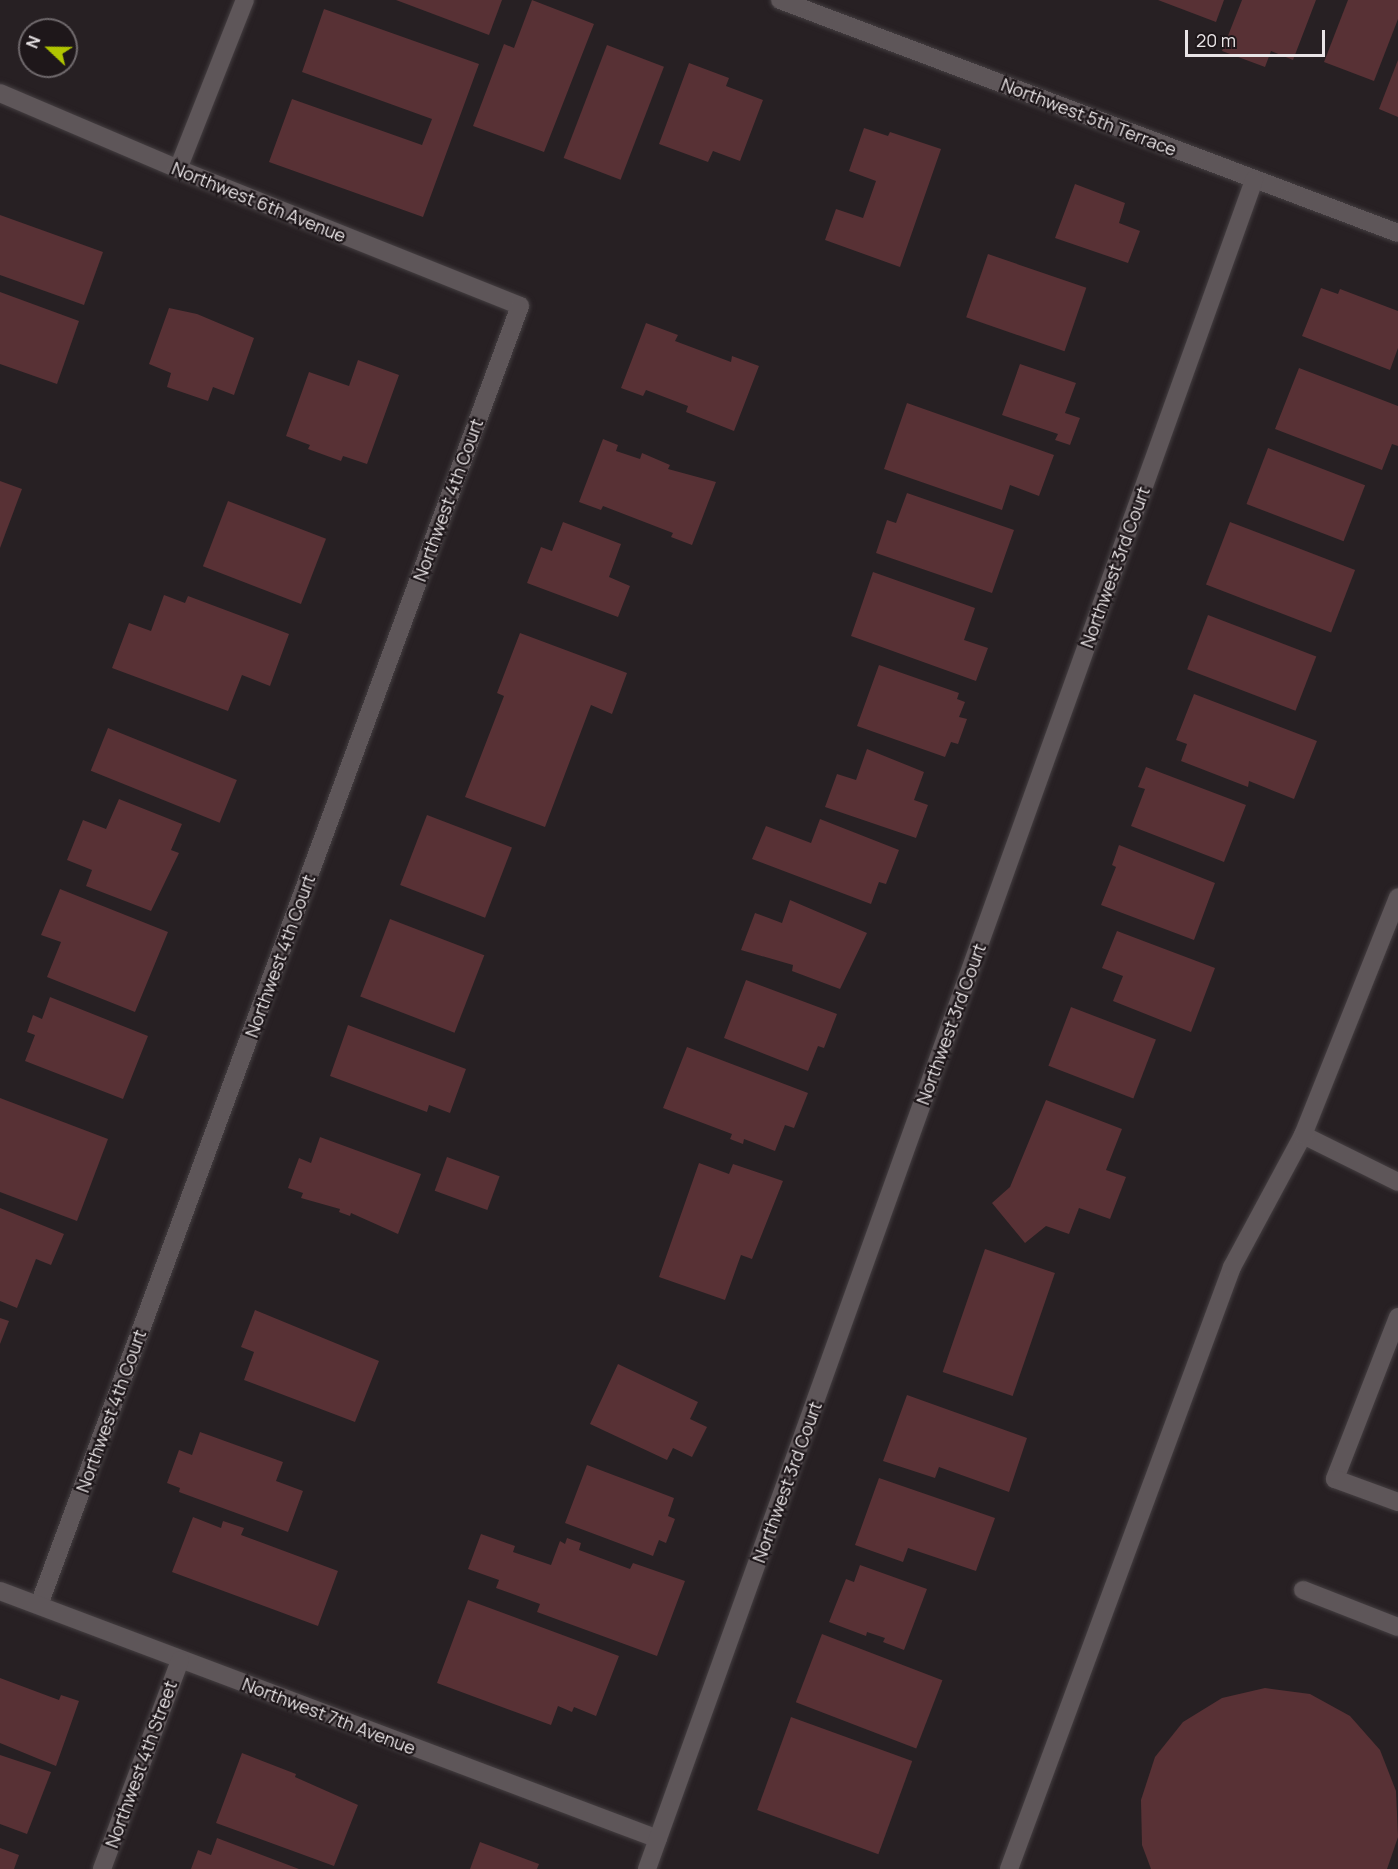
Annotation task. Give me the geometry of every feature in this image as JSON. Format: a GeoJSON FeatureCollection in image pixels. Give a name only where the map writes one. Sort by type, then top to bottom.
{"type":"FeatureCollection","features":[{"type":"Feature","properties":{"kind":"street"},"geometry":{"type":"LineString","coordinates":[[178,169],[245,0]]}},
{"type":"Feature","properties":{"kind":"street","name":"Northwest 5th Terrace"},"geometry":{"type":"LineString","coordinates":[[780,0],[1398,233]]}},
{"type":"Feature","properties":{"kind":"street","name":"Northwest 6th Avenue"},"geometry":{"type":"LineString","coordinates":[[0,93],[178,169],[520,306]]}},
{"type":"Feature","properties":{"kind":"street","name":"Northwest 3rd Court"},"geometry":{"type":"LineString","coordinates":[[647,1869],[1254,180]]}},
{"type":"Feature","properties":{"kind":"street","name":"Northwest 4th Court"},"geometry":{"type":"LineString","coordinates":[[39,1605],[520,306]]}},
{"type":"Feature","properties":{"kind":"street"},"geometry":{"type":"LineString","coordinates":[[1009,1869],[1232,1267],[1303,1135],[1398,897]]}},
{"type":"Feature","properties":{"kind":"street"},"geometry":{"type":"LineString","coordinates":[[1303,1135],[1398,1182]]}},
{"type":"Feature","properties":{"kind":"street"},"geometry":{"type":"LineString","coordinates":[[1398,1317],[1391,1354],[1335,1479],[1398,1502]]}},
{"type":"Feature","properties":{"kind":"street"},"geometry":{"type":"LineString","coordinates":[[1303,1590],[1398,1627]]}},
{"type":"Feature","properties":{"kind":"street","name":"Northwest 7th Avenue"},"geometry":{"type":"LineString","coordinates":[[0,1591],[658,1839]]}},
{"type":"Feature","properties":{"kind":"street","name":"Northwest 4th Street"},"geometry":{"type":"LineString","coordinates":[[102,1869],[180,1660]]}},
{"type":"Feature","properties":{"kind":"building"},"geometry":{"type":"Polygon","coordinates":[[[396,0],[502,0],[489,35],[396,0]]]}},
{"type":"Feature","properties":{"kind":"building"},"geometry":{"type":"Polygon","coordinates":[[[532,0],[594,24],[544,152],[473,126],[504,44],[514,48],[532,0]]]}},
{"type":"Feature","properties":{"kind":"building"},"geometry":{"type":"Polygon","coordinates":[[[1158,0],[1224,0],[1216,22],[1158,0]]]}},
{"type":"Feature","properties":{"kind":"building"},"geometry":{"type":"Polygon","coordinates":[[[1242,0],[1316,0],[1293,60],[1271,51],[1265,67],[1222,51],[1242,0]]]}},
{"type":"Feature","properties":{"kind":"building"},"geometry":{"type":"Polygon","coordinates":[[[1348,0],[1398,0],[1398,19],[1374,81],[1324,62],[1348,0]]]}},
{"type":"Feature","properties":{"kind":"building"},"geometry":{"type":"Polygon","coordinates":[[[324,9],[479,64],[423,217],[269,162],[292,99],[422,145],[432,119],[302,72],[324,9]]]}},
{"type":"Feature","properties":{"kind":"building"},"geometry":{"type":"Polygon","coordinates":[[[607,45],[664,67],[621,180],[564,158],[607,45]]]}},
{"type":"Feature","properties":{"kind":"building"},"geometry":{"type":"Polygon","coordinates":[[[1398,60],[1398,117],[1379,109],[1398,60]]]}},
{"type":"Feature","properties":{"kind":"building"},"geometry":{"type":"Polygon","coordinates":[[[689,63],[729,78],[726,86],[763,100],[740,161],[713,151],[708,162],[659,144],[689,63]]]}},
{"type":"Feature","properties":{"kind":"building"},"geometry":{"type":"Polygon","coordinates":[[[864,128],[888,136],[890,132],[941,149],[900,267],[825,240],[836,209],[863,218],[876,181],[849,171],[864,128]]]}},
{"type":"Feature","properties":{"kind":"building"},"geometry":{"type":"Polygon","coordinates":[[[1075,184],[1125,203],[1119,223],[1140,231],[1128,263],[1055,238],[1075,184]]]}},
{"type":"Feature","properties":{"kind":"building"},"geometry":{"type":"Polygon","coordinates":[[[0,215],[103,252],[84,305],[0,275],[0,215]]]}},
{"type":"Feature","properties":{"kind":"building"},"geometry":{"type":"Polygon","coordinates":[[[988,254],[1086,288],[1065,351],[966,317],[988,254]]]}},
{"type":"Feature","properties":{"kind":"building"},"geometry":{"type":"Polygon","coordinates":[[[1321,288],[1338,294],[1340,289],[1398,311],[1398,348],[1390,370],[1302,336],[1321,288]]]}},
{"type":"Feature","properties":{"kind":"building"},"geometry":{"type":"Polygon","coordinates":[[[0,292],[79,321],[57,384],[0,364],[0,292]]]}},
{"type":"Feature","properties":{"kind":"building"},"geometry":{"type":"Polygon","coordinates":[[[169,308],[197,314],[254,338],[234,395],[213,387],[208,401],[167,387],[171,373],[149,364],[169,308]]]}},
{"type":"Feature","properties":{"kind":"building"},"geometry":{"type":"Polygon","coordinates":[[[646,323],[678,335],[675,341],[731,362],[732,356],[759,366],[734,431],[686,412],[688,406],[646,390],[643,396],[621,388],[646,323]]]}},
{"type":"Feature","properties":{"kind":"building"},"geometry":{"type":"Polygon","coordinates":[[[358,360],[399,375],[367,464],[343,456],[341,461],[308,449],[310,445],[286,436],[309,372],[349,386],[358,360]]]}},
{"type":"Feature","properties":{"kind":"building"},"geometry":{"type":"Polygon","coordinates":[[[1020,364],[1076,383],[1065,413],[1080,418],[1070,445],[1055,440],[1058,434],[1002,415],[1020,364]]]}},
{"type":"Feature","properties":{"kind":"building"},"geometry":{"type":"Polygon","coordinates":[[[1299,368],[1398,406],[1398,446],[1392,444],[1382,470],[1275,429],[1299,368]]]}},
{"type":"Feature","properties":{"kind":"building"},"geometry":{"type":"Polygon","coordinates":[[[907,403],[1054,455],[1039,496],[1010,485],[1002,510],[884,469],[907,403]]]}},
{"type":"Feature","properties":{"kind":"building"},"geometry":{"type":"Polygon","coordinates":[[[603,439],[618,445],[616,451],[640,459],[642,453],[670,465],[668,469],[716,482],[692,545],[671,537],[673,533],[603,506],[601,510],[579,502],[603,439]]]}},
{"type":"Feature","properties":{"kind":"building"},"geometry":{"type":"Polygon","coordinates":[[[1268,448],[1365,485],[1344,541],[1246,504],[1268,448]]]}},
{"type":"Feature","properties":{"kind":"building"},"geometry":{"type":"Polygon","coordinates":[[[0,481],[22,489],[0,548],[0,481]]]}},
{"type":"Feature","properties":{"kind":"building"},"geometry":{"type":"Polygon","coordinates":[[[907,493],[1014,530],[992,593],[876,553],[887,520],[896,523],[907,493]]]}},
{"type":"Feature","properties":{"kind":"building"},"geometry":{"type":"Polygon","coordinates":[[[228,501],[326,539],[301,604],[203,566],[228,501]]]}},
{"type":"Feature","properties":{"kind":"building"},"geometry":{"type":"Polygon","coordinates":[[[563,522],[621,544],[609,577],[630,586],[618,617],[527,583],[541,547],[552,551],[563,522]]]}},
{"type":"Feature","properties":{"kind":"building"},"geometry":{"type":"Polygon","coordinates":[[[1230,522],[1355,570],[1331,633],[1206,585],[1230,522]]]}},
{"type":"Feature","properties":{"kind":"building"},"geometry":{"type":"Polygon","coordinates":[[[873,572],[975,608],[964,640],[988,648],[976,681],[851,636],[873,572]]]}},
{"type":"Feature","properties":{"kind":"building"},"geometry":{"type":"Polygon","coordinates":[[[164,595],[185,603],[188,596],[289,634],[270,686],[242,675],[228,711],[112,668],[129,623],[151,631],[164,595]]]}},
{"type":"Feature","properties":{"kind":"building"},"geometry":{"type":"Polygon","coordinates":[[[1208,615],[1316,657],[1296,711],[1187,669],[1208,615]]]}},
{"type":"Feature","properties":{"kind":"building"},"geometry":{"type":"Polygon","coordinates":[[[520,633],[627,673],[612,714],[591,705],[545,827],[465,797],[504,696],[497,693],[520,633]]]}},
{"type":"Feature","properties":{"kind":"building"},"geometry":{"type":"Polygon","coordinates":[[[879,665],[959,693],[957,699],[965,702],[959,717],[967,719],[958,744],[951,742],[945,757],[857,726],[879,665]]]}},
{"type":"Feature","properties":{"kind":"building"},"geometry":{"type":"Polygon","coordinates":[[[1194,694],[1317,741],[1294,799],[1249,781],[1248,787],[1181,761],[1187,744],[1176,740],[1194,694]]]}},
{"type":"Feature","properties":{"kind":"building"},"geometry":{"type":"Polygon","coordinates":[[[108,728],[237,780],[220,823],[91,771],[108,728]]]}},
{"type":"Feature","properties":{"kind":"building"},"geometry":{"type":"Polygon","coordinates":[[[867,749],[924,772],[914,800],[928,805],[916,838],[825,807],[837,774],[856,780],[867,749]]]}},
{"type":"Feature","properties":{"kind":"building"},"geometry":{"type":"Polygon","coordinates":[[[1146,767],[1246,805],[1224,862],[1131,826],[1145,789],[1138,787],[1146,767]]]}},
{"type":"Feature","properties":{"kind":"building"},"geometry":{"type":"Polygon","coordinates":[[[119,799],[182,824],[171,850],[179,853],[151,911],[86,886],[92,870],[67,860],[83,820],[106,829],[119,799]]]}},
{"type":"Feature","properties":{"kind":"building"},"geometry":{"type":"Polygon","coordinates":[[[427,815],[512,848],[485,918],[400,885],[427,815]]]}},
{"type":"Feature","properties":{"kind":"building"},"geometry":{"type":"Polygon","coordinates":[[[820,819],[899,850],[886,884],[879,882],[871,904],[752,859],[766,826],[811,843],[820,819]]]}},
{"type":"Feature","properties":{"kind":"building"},"geometry":{"type":"Polygon","coordinates":[[[1119,845],[1215,883],[1194,940],[1101,905],[1116,867],[1112,865],[1119,845]]]}},
{"type":"Feature","properties":{"kind":"building"},"geometry":{"type":"Polygon","coordinates":[[[60,889],[168,932],[135,1012],[47,977],[61,942],[41,935],[60,889]]]}},
{"type":"Feature","properties":{"kind":"building"},"geometry":{"type":"Polygon","coordinates":[[[790,900],[867,933],[840,989],[792,971],[793,965],[741,950],[755,913],[782,923],[790,900]]]}},
{"type":"Feature","properties":{"kind":"building"},"geometry":{"type":"Polygon","coordinates":[[[390,919],[484,955],[455,1033],[360,996],[390,919]]]}},
{"type":"Feature","properties":{"kind":"building"},"geometry":{"type":"Polygon","coordinates":[[[1117,931],[1215,968],[1191,1032],[1113,1001],[1123,976],[1102,968],[1117,931]]]}},
{"type":"Feature","properties":{"kind":"building"},"geometry":{"type":"Polygon","coordinates":[[[746,980],[837,1014],[824,1048],[818,1046],[808,1071],[724,1038],[746,980]]]}},
{"type":"Feature","properties":{"kind":"building"},"geometry":{"type":"Polygon","coordinates":[[[50,997],[148,1036],[123,1099],[25,1061],[35,1035],[27,1032],[33,1015],[42,1019],[50,997]]]}},
{"type":"Feature","properties":{"kind":"building"},"geometry":{"type":"Polygon","coordinates":[[[1071,1007],[1156,1040],[1133,1098],[1048,1066],[1071,1007]]]}},
{"type":"Feature","properties":{"kind":"building"},"geometry":{"type":"Polygon","coordinates":[[[348,1025],[466,1069],[450,1113],[429,1105],[427,1112],[330,1076],[348,1025]]]}},
{"type":"Feature","properties":{"kind":"building"},"geometry":{"type":"Polygon","coordinates":[[[687,1047],[808,1093],[794,1128],[785,1125],[775,1151],[744,1139],[743,1144],[730,1139],[732,1134],[663,1108],[687,1047]]]}},
{"type":"Feature","properties":{"kind":"building"},"geometry":{"type":"Polygon","coordinates":[[[0,1098],[108,1139],[77,1221],[0,1192],[0,1098]]]}},
{"type":"Feature","properties":{"kind":"building"},"geometry":{"type":"Polygon","coordinates":[[[1046,1100],[1122,1129],[1106,1170],[1126,1177],[1110,1219],[1079,1208],[1069,1234],[1046,1226],[1025,1243],[992,1203],[1010,1187],[1046,1100]]]}},
{"type":"Feature","properties":{"kind":"building"},"geometry":{"type":"Polygon","coordinates":[[[320,1137],[421,1174],[398,1234],[351,1213],[350,1216],[339,1212],[340,1209],[301,1198],[303,1193],[288,1188],[299,1158],[311,1163],[320,1137]]]}},
{"type":"Feature","properties":{"kind":"building"},"geometry":{"type":"Polygon","coordinates":[[[447,1157],[500,1176],[487,1210],[435,1191],[447,1157]]]}},
{"type":"Feature","properties":{"kind":"building"},"geometry":{"type":"Polygon","coordinates":[[[699,1163],[729,1174],[733,1164],[783,1181],[752,1259],[741,1255],[725,1300],[659,1277],[699,1163]]]}},
{"type":"Feature","properties":{"kind":"building"},"geometry":{"type":"Polygon","coordinates":[[[0,1208],[64,1234],[51,1265],[36,1259],[17,1308],[0,1301],[0,1208]]]}},
{"type":"Feature","properties":{"kind":"building"},"geometry":{"type":"Polygon","coordinates":[[[985,1249],[1055,1273],[1013,1396],[943,1372],[985,1249]]]}},
{"type":"Feature","properties":{"kind":"building"},"geometry":{"type":"Polygon","coordinates":[[[255,1310],[379,1361],[355,1422],[244,1380],[254,1352],[241,1347],[255,1310]]]}},
{"type":"Feature","properties":{"kind":"building"},"geometry":{"type":"Polygon","coordinates":[[[0,1318],[9,1321],[0,1344],[0,1318]]]}},
{"type":"Feature","properties":{"kind":"building"},"geometry":{"type":"Polygon","coordinates":[[[618,1364],[698,1402],[690,1419],[707,1427],[692,1457],[673,1448],[667,1460],[590,1424],[618,1364]]]}},
{"type":"Feature","properties":{"kind":"building"},"geometry":{"type":"Polygon","coordinates":[[[907,1395],[1027,1438],[1009,1492],[939,1467],[935,1478],[883,1461],[907,1395]]]}},
{"type":"Feature","properties":{"kind":"building"},"geometry":{"type":"Polygon","coordinates":[[[200,1432],[283,1462],[276,1481],[303,1491],[288,1532],[179,1492],[180,1488],[167,1483],[179,1450],[192,1455],[200,1432]]]}},
{"type":"Feature","properties":{"kind":"building"},"geometry":{"type":"Polygon","coordinates":[[[587,1465],[674,1498],[668,1516],[675,1519],[666,1543],[659,1540],[653,1556],[565,1523],[587,1465]]]}},
{"type":"Feature","properties":{"kind":"building"},"geometry":{"type":"Polygon","coordinates":[[[879,1478],[995,1518],[976,1571],[908,1548],[903,1562],[855,1545],[879,1478]]]}},
{"type":"Feature","properties":{"kind":"building"},"geometry":{"type":"Polygon","coordinates":[[[193,1517],[221,1528],[223,1521],[244,1528],[241,1535],[338,1571],[318,1626],[172,1572],[193,1517]]]}},
{"type":"Feature","properties":{"kind":"building"},"geometry":{"type":"Polygon","coordinates":[[[481,1534],[515,1546],[513,1552],[551,1565],[560,1541],[565,1544],[567,1538],[581,1543],[579,1550],[630,1569],[633,1563],[685,1581],[657,1656],[537,1612],[540,1604],[496,1588],[499,1580],[468,1569],[481,1534]]]}},
{"type":"Feature","properties":{"kind":"building"},"geometry":{"type":"Polygon","coordinates":[[[860,1565],[927,1589],[904,1650],[883,1642],[885,1638],[867,1632],[866,1636],[829,1622],[846,1579],[854,1582],[860,1565]]]}},
{"type":"Feature","properties":{"kind":"building"},"geometry":{"type":"Polygon","coordinates":[[[468,1600],[619,1656],[596,1716],[574,1707],[572,1712],[558,1706],[551,1725],[437,1683],[468,1600]]]}},
{"type":"Feature","properties":{"kind":"building"},"geometry":{"type":"Polygon","coordinates":[[[822,1634],[942,1680],[916,1748],[796,1702],[822,1634]]]}},
{"type":"Feature","properties":{"kind":"building"},"geometry":{"type":"Polygon","coordinates":[[[0,1678],[59,1700],[61,1695],[79,1701],[56,1766],[0,1743],[0,1678]]]}},
{"type":"Feature","properties":{"kind":"building"},"geometry":{"type":"Polygon","coordinates":[[[1265,1688],[1310,1694],[1350,1716],[1380,1750],[1396,1791],[1398,1837],[1387,1869],[1151,1869],[1142,1845],[1141,1800],[1155,1757],[1183,1722],[1222,1698],[1265,1688]]]}},
{"type":"Feature","properties":{"kind":"building"},"geometry":{"type":"Polygon","coordinates":[[[791,1717],[912,1761],[878,1854],[757,1810],[791,1717]]]}},
{"type":"Feature","properties":{"kind":"building"},"geometry":{"type":"Polygon","coordinates":[[[242,1753],[296,1774],[295,1777],[358,1805],[334,1866],[216,1823],[242,1753]]]}},
{"type":"Feature","properties":{"kind":"building"},"geometry":{"type":"Polygon","coordinates":[[[0,1755],[51,1772],[27,1834],[0,1824],[0,1755]]]}},
{"type":"Feature","properties":{"kind":"building"},"geometry":{"type":"Polygon","coordinates":[[[217,1838],[299,1869],[191,1869],[198,1850],[211,1855],[217,1838]]]}},
{"type":"Feature","properties":{"kind":"building"},"geometry":{"type":"Polygon","coordinates":[[[480,1842],[539,1864],[537,1869],[470,1869],[480,1842]]]}},
{"type":"Feature","properties":{"kind":"building"},"geometry":{"type":"Polygon","coordinates":[[[0,1848],[19,1855],[14,1869],[0,1869],[0,1848]]]}}]}
